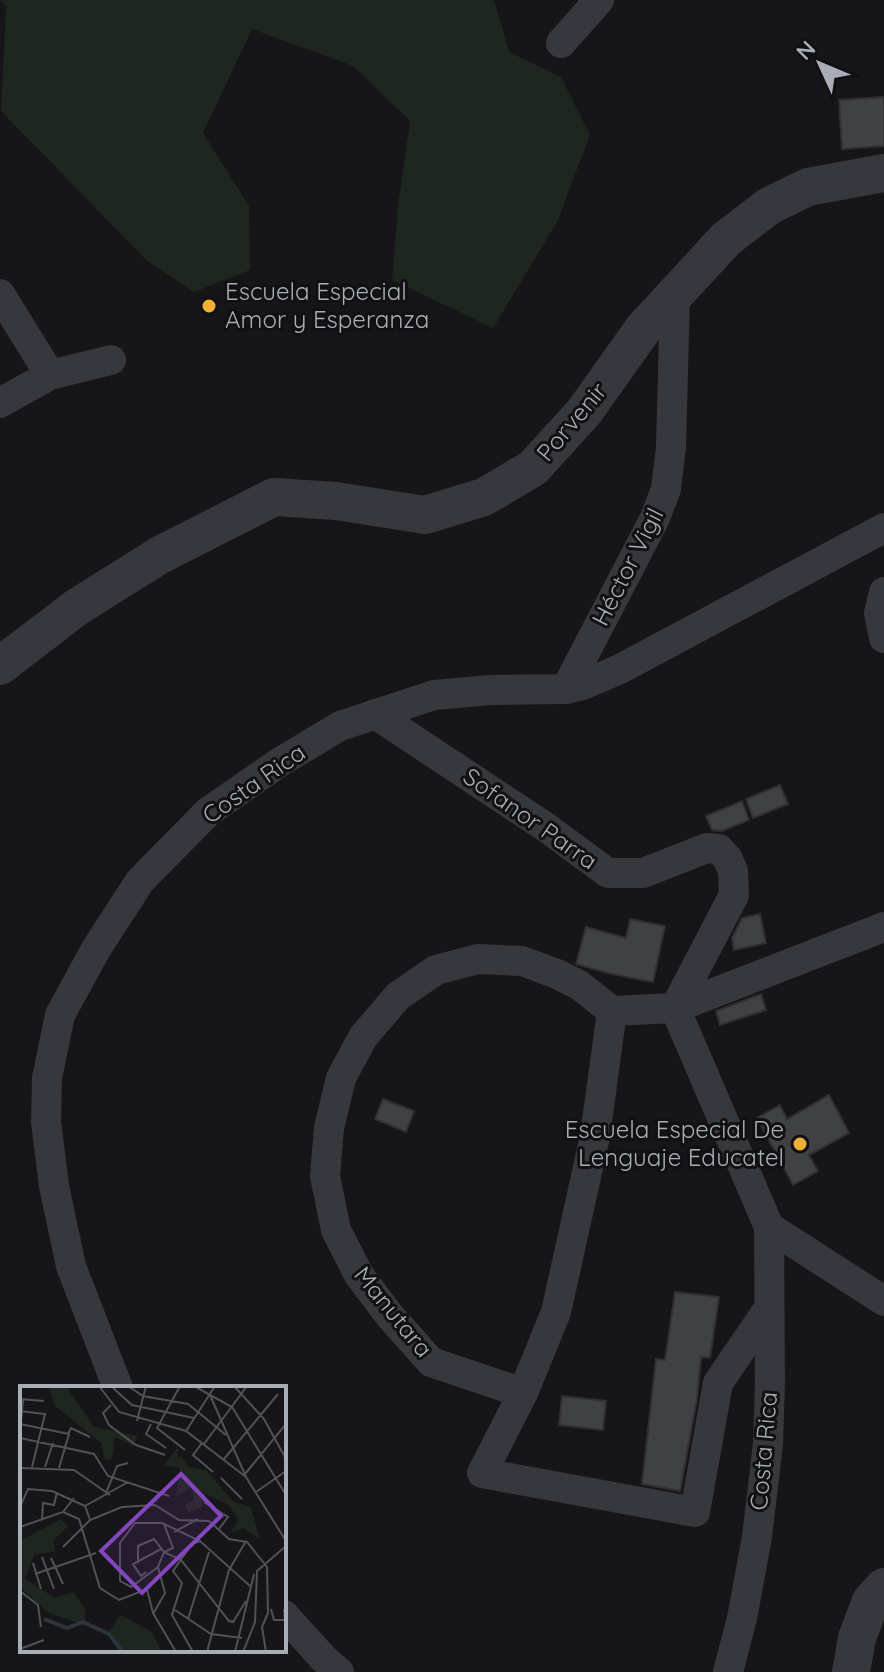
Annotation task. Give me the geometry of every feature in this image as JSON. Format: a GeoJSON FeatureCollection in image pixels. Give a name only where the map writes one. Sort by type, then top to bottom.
{"type":"FeatureCollection","features":[{"type":"Feature","properties":{"kind":"street"},"geometry":{"type":"LineString","coordinates":[[561,43],[599,0]]}},
{"type":"Feature","properties":{"kind":"street","name":"Porvenir"},"geometry":{"type":"LineString","coordinates":[[0,666],[77,607],[148,562],[274,497],[336,501],[425,515],[484,497],[533,468],[584,412],[643,329],[726,239],[769,206],[808,187],[884,173]]}},
{"type":"Feature","properties":{"kind":"street"},"geometry":{"type":"LineString","coordinates":[[0,294],[50,375]]}},
{"type":"Feature","properties":{"kind":"street","name":"Héctor Vigil"},"geometry":{"type":"LineString","coordinates":[[566,689],[655,518],[666,489],[671,447],[675,294]]}},
{"type":"Feature","properties":{"kind":"street"},"geometry":{"type":"LineString","coordinates":[[0,403],[50,375],[111,360]]}},
{"type":"Feature","properties":{"kind":"street","name":"Costa Rica"},"geometry":{"type":"LineString","coordinates":[[117,1386],[71,1266],[54,1186],[46,1122],[47,1078],[60,1015],[96,949],[140,881],[208,812],[280,762],[340,726],[434,695],[491,690],[566,689],[583,685],[620,669],[884,528]]}},
{"type":"Feature","properties":{"kind":"street"},"geometry":{"type":"LineString","coordinates":[[884,592],[879,613],[884,638]]}},
{"type":"Feature","properties":{"kind":"street","name":"Sofanor Parra"},"geometry":{"type":"LineString","coordinates":[[375,714],[547,828],[608,873],[643,873],[707,848],[719,849],[733,871],[734,895],[675,1008]]}},
{"type":"Feature","properties":{"kind":"street"},"geometry":{"type":"LineString","coordinates":[[769,1308],[718,1383],[695,1512],[482,1473],[523,1393],[556,1312],[595,1136],[612,1011],[675,1008],[884,927]]}},
{"type":"Feature","properties":{"kind":"street","name":"Manutara"},"geometry":{"type":"LineString","coordinates":[[523,1393],[431,1362],[359,1275],[336,1230],[325,1176],[329,1128],[341,1078],[363,1037],[398,996],[436,970],[478,959],[522,961],[579,985],[612,1011]]}},
{"type":"Feature","properties":{"kind":"street"},"geometry":{"type":"LineString","coordinates":[[675,1008],[769,1227],[884,1301]]}},
{"type":"Feature","properties":{"kind":"street","name":"Costa Rica"},"geometry":{"type":"LineString","coordinates":[[728,1672],[757,1537],[768,1444],[769,1227]]}},
{"type":"Feature","properties":{"kind":"street"},"geometry":{"type":"LineString","coordinates":[[851,1672],[857,1638],[871,1601],[884,1587]]}},
{"type":"Feature","properties":{"kind":"street"},"geometry":{"type":"LineString","coordinates":[[286,1617],[339,1672]]}},
{"type":"Feature","properties":{"kind":"shaded area"},"geometry":{"type":"Polygon","coordinates":[[[0,0],[494,0],[509,52],[561,77],[590,135],[557,222],[493,328],[392,280],[410,121],[353,66],[252,29],[203,133],[249,206],[250,270],[194,292],[146,260],[1,111],[6,6],[0,0]]]}},
{"type":"Feature","properties":{"kind":"building"},"geometry":{"type":"Polygon","coordinates":[[[884,97],[884,146],[842,149],[839,100],[884,97]]]}},
{"type":"Feature","properties":{"kind":"building"},"geometry":{"type":"Polygon","coordinates":[[[780,785],[788,804],[753,818],[746,799],[780,785]]]}},
{"type":"Feature","properties":{"kind":"building"},"geometry":{"type":"Polygon","coordinates":[[[742,801],[749,820],[722,831],[712,830],[706,816],[742,801]]]}},
{"type":"Feature","properties":{"kind":"building"},"geometry":{"type":"Polygon","coordinates":[[[760,914],[766,943],[734,950],[732,938],[742,918],[760,914]]]}},
{"type":"Feature","properties":{"kind":"building"},"geometry":{"type":"Polygon","coordinates":[[[630,919],[665,926],[653,982],[576,964],[586,927],[626,938],[630,919]]]}},
{"type":"Feature","properties":{"kind":"building"},"geometry":{"type":"Polygon","coordinates":[[[761,994],[766,1010],[720,1025],[716,1011],[761,994]]]}},
{"type":"Feature","properties":{"kind":"building","name":"Escuela Especial De Lenguaje Educatel"},"geometry":{"type":"Polygon","coordinates":[[[829,1095],[849,1133],[809,1155],[818,1171],[793,1185],[757,1118],[780,1105],[787,1119],[829,1095]]]}},
{"type":"Feature","properties":{"kind":"building"},"geometry":{"type":"Polygon","coordinates":[[[383,1099],[414,1111],[406,1132],[375,1119],[383,1099]]]}},
{"type":"Feature","properties":{"kind":"building"},"geometry":{"type":"Polygon","coordinates":[[[675,1292],[719,1297],[710,1358],[701,1357],[697,1399],[680,1491],[642,1484],[656,1359],[665,1360],[675,1292]]]}},
{"type":"Feature","properties":{"kind":"building"},"geometry":{"type":"Polygon","coordinates":[[[562,1396],[606,1401],[603,1430],[559,1425],[562,1396]]]}},
{"type":"Feature","properties":{"kind":"place","name":"Escuela Especial Amor y Esperanza"},"geometry":{"type":"Point","coordinates":[209,306]}},
{"type":"Feature","properties":{"kind":"place","name":"Escuela Especial De Lenguaje Educatel"},"geometry":{"type":"Point","coordinates":[800,1144]}}]}
